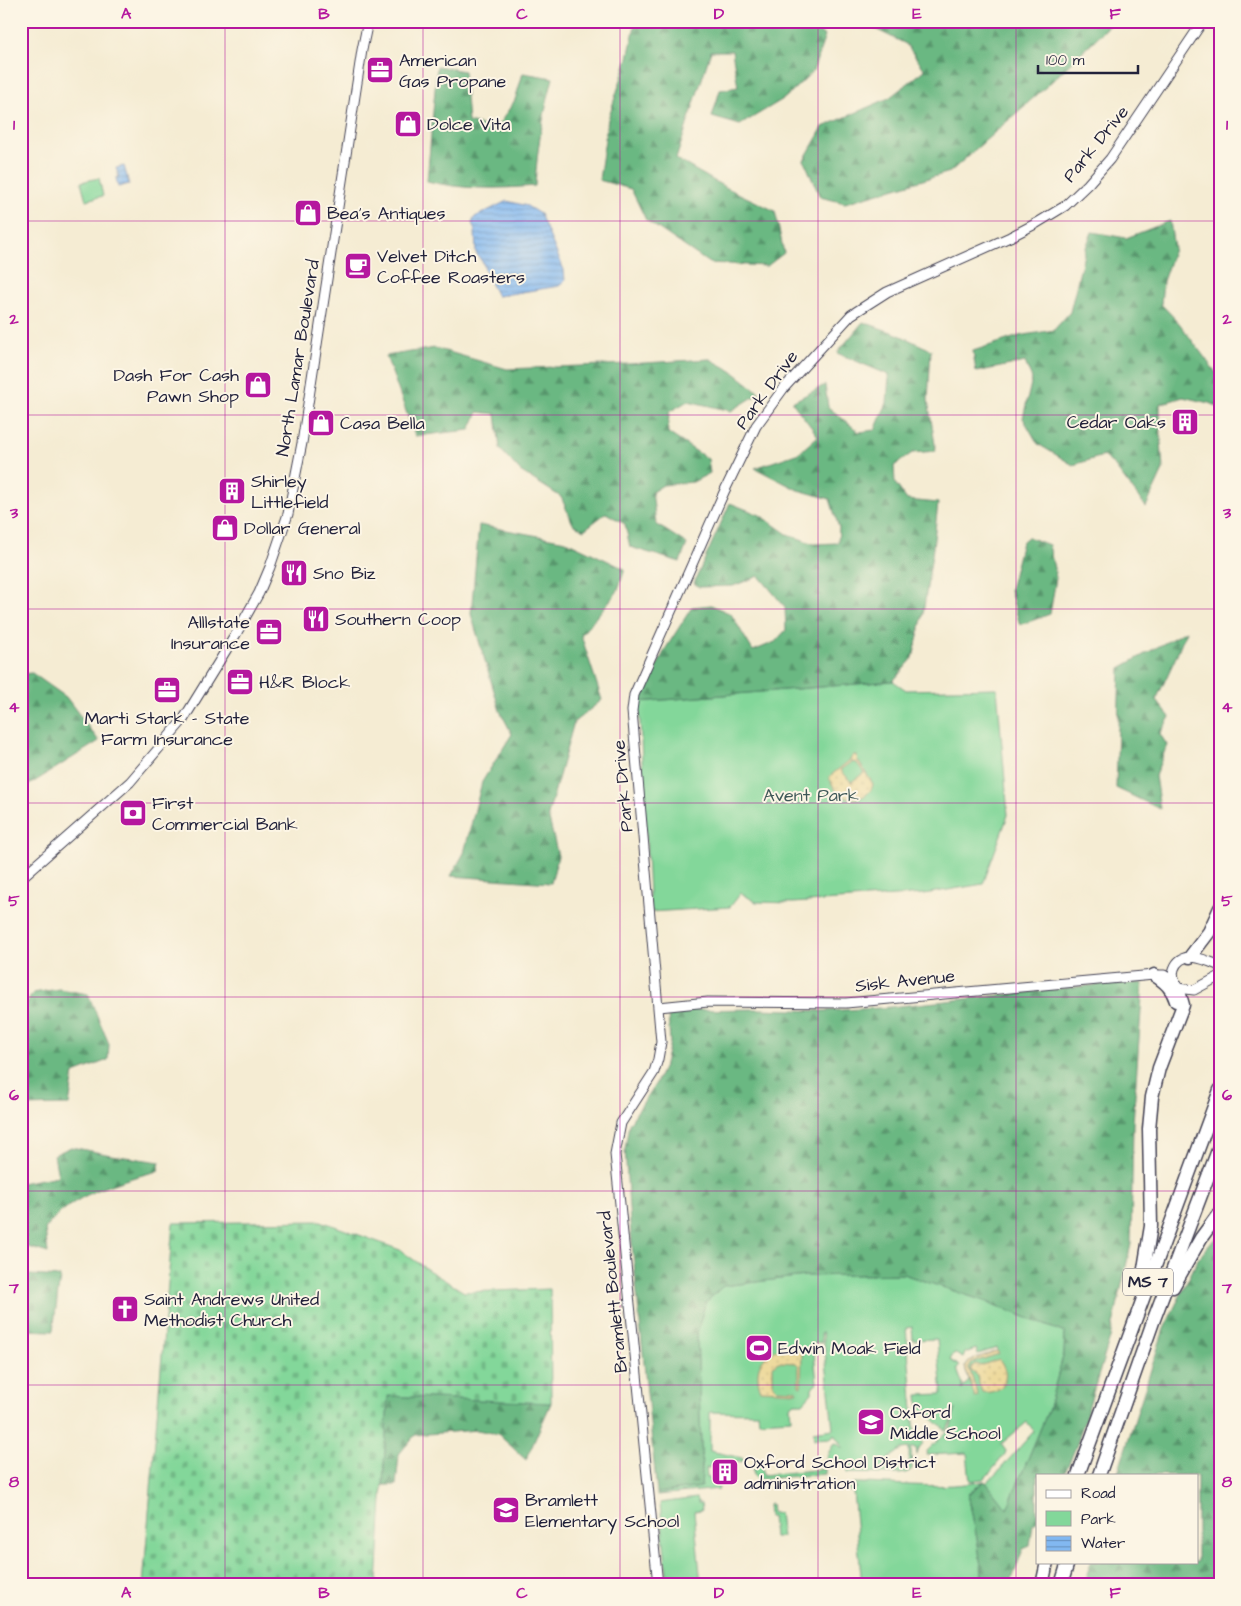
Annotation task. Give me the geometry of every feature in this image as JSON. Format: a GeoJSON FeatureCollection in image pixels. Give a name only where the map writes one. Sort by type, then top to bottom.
{"type":"FeatureCollection","features":[{"type":"Feature","properties":{"kind":"highway"},"geometry":{"type":"LineString","coordinates":[[1190,957],[1209,932],[1220,908]]}},
{"type":"Feature","properties":{"kind":"highway"},"geometry":{"type":"LineString","coordinates":[[1154,975],[1164,981],[1171,989],[1179,1015]]}},
{"type":"Feature","properties":{"kind":"highway"},"geometry":{"type":"LineString","coordinates":[[1133,1322],[1147,1257],[1151,1226],[1149,1129],[1152,1097],[1159,1068],[1183,1005],[1176,985]]}},
{"type":"Feature","properties":{"kind":"highway","name":"MS 7"},"geometry":{"type":"LineString","coordinates":[[1078,1474],[1220,1090]]}},
{"type":"Feature","properties":{"kind":"highway","name":"MS 7"},"geometry":{"type":"LineString","coordinates":[[1099,1474],[1154,1319],[1220,1145]]}},
{"type":"Feature","properties":{"kind":"highway"},"geometry":{"type":"LineString","coordinates":[[1154,1319],[1201,1238],[1220,1212]]}},
{"type":"Feature","properties":{"kind":"highway"},"geometry":{"type":"LineString","coordinates":[[1042,1585],[1047,1564]]}},
{"type":"Feature","properties":{"kind":"highway"},"geometry":{"type":"LineString","coordinates":[[1061,1585],[1067,1564]]}},
{"type":"Feature","properties":{"kind":"street","name":"North Lamar Boulevard"},"geometry":{"type":"LineString","coordinates":[[21,878],[130,782],[183,720],[236,634],[259,593],[270,567],[288,514],[302,443],[368,21]]}},
{"type":"Feature","properties":{"kind":"street","name":"Park Drive"},"geometry":{"type":"LineString","coordinates":[[659,1006],[632,711],[634,695],[721,498],[756,426],[784,389],[851,315],[887,292],[1010,237],[1065,206],[1110,159],[1203,21]]}},
{"type":"Feature","properties":{"kind":"street","name":"Sisk Avenue"},"geometry":{"type":"LineString","coordinates":[[1154,975],[1190,957]]}},
{"type":"Feature","properties":{"kind":"street"},"geometry":{"type":"LineString","coordinates":[[1190,957],[1200,958],[1220,966]]}},
{"type":"Feature","properties":{"kind":"street"},"geometry":{"type":"LineString","coordinates":[[1176,965],[1173,976],[1176,985]]}},
{"type":"Feature","properties":{"kind":"street","name":"Sisk Avenue"},"geometry":{"type":"LineString","coordinates":[[659,1006],[708,1002],[846,1003],[1154,975],[1164,975],[1176,985],[1194,990],[1220,976]]}},
{"type":"Feature","properties":{"kind":"street","name":"Bramlett Boulevard"},"geometry":{"type":"LineString","coordinates":[[658,1585],[615,1154],[621,1123],[654,1072],[658,1059],[661,1042],[659,1006]]}},
{"type":"Feature","properties":{"kind":"green space"},"geometry":{"type":"Polygon","coordinates":[[[636,21],[802,21],[825,36],[813,71],[785,98],[740,125],[712,117],[720,90],[738,87],[732,51],[711,51],[676,159],[723,186],[775,211],[784,253],[767,266],[709,263],[646,220],[631,189],[599,180],[608,119],[628,58],[636,21]]]}},
{"type":"Feature","properties":{"kind":"green space"},"geometry":{"type":"Polygon","coordinates":[[[862,21],[1114,21],[1048,85],[950,172],[845,203],[820,197],[804,160],[823,127],[889,98],[925,70],[906,44],[862,21]]]}},
{"type":"Feature","properties":{"kind":"green space"},"geometry":{"type":"Polygon","coordinates":[[[437,66],[464,71],[468,122],[496,129],[515,100],[523,73],[553,78],[541,131],[535,186],[481,188],[427,181],[437,66]]]}},
{"type":"Feature","properties":{"kind":"green space"},"geometry":{"type":"Polygon","coordinates":[[[99,178],[103,196],[86,200],[81,182],[99,178]]]}},
{"type":"Feature","properties":{"kind":"green space"},"geometry":{"type":"Polygon","coordinates":[[[1170,221],[1174,249],[1163,281],[1161,304],[1179,323],[1220,378],[1220,408],[1209,403],[1183,397],[1160,404],[1163,470],[1146,507],[1113,464],[1103,456],[1073,465],[1038,444],[1023,418],[1032,379],[1025,362],[976,372],[973,351],[1019,336],[1054,330],[1070,312],[1085,250],[1092,232],[1126,238],[1170,221]]]}},
{"type":"Feature","properties":{"kind":"green space"},"geometry":{"type":"Polygon","coordinates":[[[863,322],[897,334],[931,350],[928,400],[936,451],[912,453],[894,466],[895,483],[907,500],[938,503],[923,614],[913,658],[893,681],[639,702],[666,648],[692,607],[711,605],[731,614],[753,651],[775,642],[786,630],[785,607],[759,576],[733,586],[699,587],[694,583],[730,503],[760,515],[787,534],[814,544],[838,543],[839,528],[830,499],[798,490],[755,468],[799,453],[818,436],[792,402],[825,385],[828,407],[859,432],[875,430],[887,403],[889,375],[837,353],[863,322]]]}},
{"type":"Feature","properties":{"kind":"green space"},"geometry":{"type":"Polygon","coordinates":[[[435,348],[507,369],[710,359],[732,371],[760,393],[731,411],[688,401],[669,412],[668,433],[708,459],[710,473],[693,482],[663,485],[652,492],[656,524],[687,544],[680,562],[630,547],[625,524],[606,513],[584,530],[573,524],[561,497],[520,471],[500,449],[496,414],[478,412],[470,430],[415,436],[386,356],[435,348]]]}},
{"type":"Feature","properties":{"kind":"green space"},"geometry":{"type":"Polygon","coordinates":[[[479,525],[566,541],[625,569],[617,592],[581,635],[602,700],[574,722],[548,815],[558,856],[551,883],[451,876],[464,853],[482,782],[512,734],[500,711],[471,614],[479,525]]]}},
{"type":"Feature","properties":{"kind":"green space"},"geometry":{"type":"Polygon","coordinates":[[[1028,537],[1049,545],[1056,578],[1050,614],[1020,625],[1010,590],[1022,542],[1028,537]]]}},
{"type":"Feature","properties":{"kind":"green space"},"geometry":{"type":"Polygon","coordinates":[[[1186,631],[1156,700],[1170,717],[1160,734],[1167,745],[1155,776],[1160,809],[1116,788],[1120,668],[1186,631]]]}},
{"type":"Feature","properties":{"kind":"green space"},"geometry":{"type":"Polygon","coordinates":[[[32,673],[66,697],[99,741],[21,790],[21,674],[32,673]]]}},
{"type":"Feature","properties":{"kind":"green space","name":"Avent Park"},"geometry":{"type":"Polygon","coordinates":[[[893,681],[906,690],[997,688],[1008,815],[983,884],[924,894],[793,903],[756,902],[741,893],[730,907],[650,912],[639,702],[893,681]]]}},
{"type":"Feature","properties":{"kind":"green space"},"geometry":{"type":"Polygon","coordinates":[[[1143,983],[1133,1123],[1131,1244],[1110,1338],[1077,1444],[1064,1474],[1036,1474],[1036,1522],[1033,1524],[1030,1546],[1023,1549],[1010,1585],[978,1585],[982,1574],[968,1494],[985,1481],[1007,1509],[1048,1411],[1064,1353],[1065,1333],[987,1302],[903,1274],[805,1276],[723,1286],[705,1303],[697,1334],[701,1487],[657,1493],[630,1223],[625,1149],[629,1124],[656,1083],[665,1064],[670,1042],[668,1014],[687,1010],[758,1009],[823,1011],[880,1008],[1105,984],[1143,983]]]}},
{"type":"Feature","properties":{"kind":"green space"},"geometry":{"type":"Polygon","coordinates":[[[59,989],[88,994],[109,1044],[108,1060],[74,1073],[69,1105],[21,1106],[21,1075],[27,1060],[28,1042],[21,1013],[33,993],[59,989]]]}},
{"type":"Feature","properties":{"kind":"green space"},"geometry":{"type":"Polygon","coordinates":[[[71,1147],[160,1162],[158,1171],[127,1179],[96,1191],[68,1207],[45,1229],[48,1253],[21,1245],[21,1183],[58,1176],[54,1155],[71,1147]]]}},
{"type":"Feature","properties":{"kind":"green space"},"geometry":{"type":"Polygon","coordinates":[[[321,1221],[400,1250],[464,1292],[550,1289],[551,1403],[388,1396],[377,1585],[143,1585],[173,1223],[321,1221]]]}},
{"type":"Feature","properties":{"kind":"green space"},"geometry":{"type":"Polygon","coordinates":[[[1220,1232],[1220,1585],[1084,1585],[1090,1564],[1198,1564],[1198,1474],[1117,1474],[1164,1329],[1198,1259],[1220,1232]]]}},
{"type":"Feature","properties":{"kind":"green space"},"geometry":{"type":"Polygon","coordinates":[[[903,1274],[987,1302],[1065,1333],[1064,1353],[1048,1411],[1007,1509],[986,1483],[1034,1431],[1027,1422],[1001,1444],[1006,1451],[1005,1454],[983,1479],[970,1481],[967,1453],[926,1455],[927,1451],[950,1429],[956,1409],[947,1430],[945,1430],[919,1407],[918,1395],[942,1394],[937,1339],[913,1340],[912,1327],[906,1328],[915,1434],[923,1443],[917,1455],[916,1448],[911,1448],[912,1469],[910,1471],[894,1474],[892,1465],[909,1466],[909,1448],[902,1449],[888,1459],[892,1474],[847,1473],[847,1463],[827,1461],[826,1458],[833,1444],[836,1443],[844,1449],[834,1434],[831,1438],[814,1439],[813,1432],[833,1429],[823,1333],[821,1333],[822,1342],[813,1343],[817,1383],[812,1388],[812,1393],[803,1403],[795,1403],[790,1406],[791,1419],[759,1421],[758,1413],[710,1412],[710,1451],[742,1458],[744,1461],[706,1468],[707,1478],[724,1476],[725,1481],[718,1482],[719,1489],[657,1495],[657,1493],[701,1487],[697,1334],[705,1303],[723,1286],[805,1276],[903,1274]],[[997,1348],[978,1354],[976,1349],[965,1353],[963,1358],[954,1353],[950,1360],[960,1366],[957,1369],[963,1386],[962,1390],[969,1380],[965,1367],[969,1361],[998,1351],[997,1348]]]}},
{"type":"Feature","properties":{"kind":"green space"},"geometry":{"type":"Polygon","coordinates":[[[21,1276],[60,1277],[53,1331],[21,1330],[21,1276]]]}},
{"type":"Feature","properties":{"kind":"green space"},"geometry":{"type":"Polygon","coordinates":[[[388,1396],[551,1403],[526,1460],[498,1434],[477,1430],[415,1435],[399,1454],[396,1485],[383,1485],[388,1396]]]}},
{"type":"Feature","properties":{"kind":"green space"},"geometry":{"type":"Polygon","coordinates":[[[756,1464],[761,1465],[763,1475],[825,1469],[825,1474],[757,1479],[754,1476],[753,1470],[756,1464]]]}},
{"type":"Feature","properties":{"kind":"green space"},"geometry":{"type":"Polygon","coordinates":[[[984,1481],[968,1494],[982,1574],[978,1585],[862,1585],[853,1492],[849,1491],[849,1486],[854,1484],[856,1489],[854,1483],[937,1486],[984,1481]]]}},
{"type":"Feature","properties":{"kind":"green space"},"geometry":{"type":"Polygon","coordinates":[[[696,1498],[698,1503],[701,1503],[702,1510],[694,1511],[701,1585],[668,1585],[660,1503],[696,1498]]]}},
{"type":"Feature","properties":{"kind":"green space"},"geometry":{"type":"Polygon","coordinates":[[[768,1504],[771,1504],[772,1513],[779,1513],[782,1537],[774,1537],[772,1517],[769,1517],[768,1504]]]}},
{"type":"Feature","properties":{"kind":"sand"},"geometry":{"type":"Polygon","coordinates":[[[853,755],[857,756],[858,761],[873,784],[868,793],[859,798],[848,798],[838,794],[829,779],[830,776],[850,760],[853,755]],[[852,762],[841,770],[851,782],[864,773],[857,763],[852,762]]]}},
{"type":"Feature","properties":{"kind":"sand"},"geometry":{"type":"Polygon","coordinates":[[[792,1347],[802,1351],[801,1387],[799,1386],[799,1366],[796,1363],[778,1362],[773,1366],[773,1385],[777,1389],[796,1390],[797,1392],[761,1390],[758,1373],[763,1360],[768,1354],[783,1348],[792,1347]]]}},
{"type":"Feature","properties":{"kind":"sand"},"geometry":{"type":"Polygon","coordinates":[[[997,1351],[999,1354],[971,1363],[969,1368],[978,1396],[975,1397],[965,1367],[969,1361],[997,1351]]]}},
{"type":"Feature","properties":{"kind":"sand"},"geometry":{"type":"Polygon","coordinates":[[[999,1359],[1005,1371],[1004,1383],[996,1390],[982,1392],[976,1374],[971,1371],[972,1366],[976,1364],[980,1366],[999,1359]]]}},
{"type":"Feature","properties":{"kind":"water"},"geometry":{"type":"Polygon","coordinates":[[[124,166],[129,184],[118,187],[116,178],[119,177],[116,168],[124,166]]]}},
{"type":"Feature","properties":{"kind":"water"},"geometry":{"type":"Polygon","coordinates":[[[507,201],[527,206],[540,214],[564,270],[565,281],[559,286],[497,296],[487,277],[483,263],[476,253],[475,231],[472,223],[475,217],[507,201]]]}},
{"type":"Feature","properties":{"kind":"place","name":"American Gas Propane"},"geometry":{"type":"Point","coordinates":[380,70]}},
{"type":"Feature","properties":{"kind":"place","name":"Dolce Vita"},"geometry":{"type":"Point","coordinates":[408,124]}},
{"type":"Feature","properties":{"kind":"place","name":"Bea's Antiques"},"geometry":{"type":"Point","coordinates":[308,213]}},
{"type":"Feature","properties":{"kind":"place","name":"Velvet Ditch Coffee Roasters"},"geometry":{"type":"Point","coordinates":[358,266]}},
{"type":"Feature","properties":{"kind":"place","name":"Dash For Cash Pawn Shop"},"geometry":{"type":"Point","coordinates":[258,385]}},
{"type":"Feature","properties":{"kind":"place","name":"Cedar Oaks"},"geometry":{"type":"Point","coordinates":[1185,422]}},
{"type":"Feature","properties":{"kind":"place","name":"Casa Bella"},"geometry":{"type":"Point","coordinates":[321,423]}},
{"type":"Feature","properties":{"kind":"place","name":"Shirley Littlefield"},"geometry":{"type":"Point","coordinates":[232,491]}},
{"type":"Feature","properties":{"kind":"place","name":"Dollar General"},"geometry":{"type":"Point","coordinates":[225,528]}},
{"type":"Feature","properties":{"kind":"place","name":"Sno Biz"},"geometry":{"type":"Point","coordinates":[294,573]}},
{"type":"Feature","properties":{"kind":"place","name":"Southern Coop"},"geometry":{"type":"Point","coordinates":[316,619]}},
{"type":"Feature","properties":{"kind":"place","name":"Alllstate Insurance"},"geometry":{"type":"Point","coordinates":[269,632]}},
{"type":"Feature","properties":{"kind":"place","name":"H&R Block"},"geometry":{"type":"Point","coordinates":[240,682]}},
{"type":"Feature","properties":{"kind":"place","name":"Marti Stark - State Farm Insurance"},"geometry":{"type":"Point","coordinates":[167,690]}},
{"type":"Feature","properties":{"kind":"place","name":"First Commercial Bank"},"geometry":{"type":"Point","coordinates":[133,813]}},
{"type":"Feature","properties":{"kind":"place","name":"Saint Andrews United Methodist Church"},"geometry":{"type":"Point","coordinates":[125,1309]}},
{"type":"Feature","properties":{"kind":"place","name":"Edwin Moak Field"},"geometry":{"type":"Point","coordinates":[759,1348]}},
{"type":"Feature","properties":{"kind":"place","name":"Oxford Middle School"},"geometry":{"type":"Point","coordinates":[871,1422]}},
{"type":"Feature","properties":{"kind":"place","name":"Oxford School District administration"},"geometry":{"type":"Point","coordinates":[725,1472]}},
{"type":"Feature","properties":{"kind":"place","name":"Bramlett Elementary School"},"geometry":{"type":"Point","coordinates":[506,1510]}}]}
